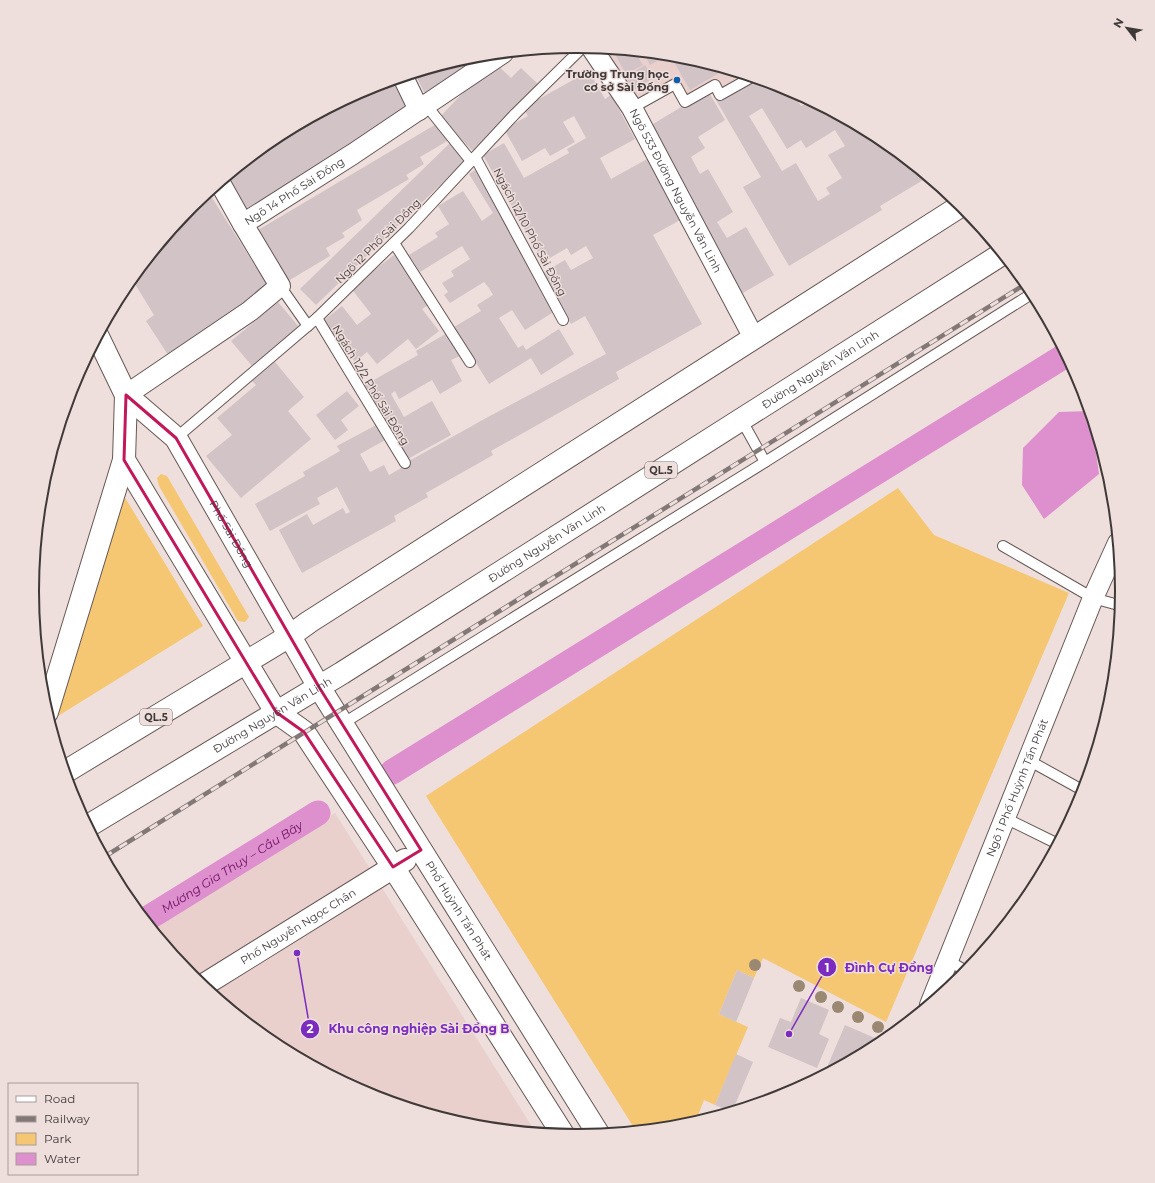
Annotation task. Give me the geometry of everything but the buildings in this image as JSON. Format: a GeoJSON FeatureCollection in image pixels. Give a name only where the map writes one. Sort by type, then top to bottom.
{"type":"FeatureCollection","features":[{"type":"Feature","properties":{"kind":"main road","name":"QL.5"},"geometry":{"type":"LineString","coordinates":[[70,769],[291,635],[322,613],[754,338],[955,208]]}},
{"type":"Feature","properties":{"kind":"main road","name":"Đường Nguyễn Văn Linh"},"geometry":{"type":"LineString","coordinates":[[92,824],[319,686],[999,256]]}},
{"type":"Feature","properties":{"kind":"main road","name":"Phố Sài Đồng"},"geometry":{"type":"LineString","coordinates":[[101,342],[126,395],[176,438],[291,635],[319,686]]}},
{"type":"Feature","properties":{"kind":"main road","name":"Phố Sài Đồng"},"geometry":{"type":"LineString","coordinates":[[50,702],[124,460],[126,395]]}},
{"type":"Feature","properties":{"kind":"main road"},"geometry":{"type":"LineString","coordinates":[[124,460],[276,712],[304,732],[393,867],[560,1129]]}},
{"type":"Feature","properties":{"kind":"main road","name":"Phố Huỳnh Tấn Phát"},"geometry":{"type":"LineString","coordinates":[[319,686],[596,1129]]}},
{"type":"Feature","properties":{"kind":"main road","name":"Phố Nguyễn Ngọc Chân"},"geometry":{"type":"LineString","coordinates":[[208,982],[421,850]]}},
{"type":"Feature","properties":{"kind":"street","name":"Ngõ 533 Đường Nguyễn Văn Linh"},"geometry":{"type":"LineString","coordinates":[[595,53],[632,108],[754,338]]}},
{"type":"Feature","properties":{"kind":"street","name":"Ngõ 14 Phố Sài Đồng"},"geometry":{"type":"LineString","coordinates":[[243,224],[347,158],[493,60]]}},
{"type":"Feature","properties":{"kind":"street"},"geometry":{"type":"LineString","coordinates":[[406,81],[423,108]]}},
{"type":"Feature","properties":{"kind":"street","name":"Ngõ 14 Phố Sài Đồng"},"geometry":{"type":"LineString","coordinates":[[222,187],[280,286]]}},
{"type":"Feature","properties":{"kind":"street"},"geometry":{"type":"LineString","coordinates":[[126,395],[250,311],[280,286]]}},
{"type":"Feature","properties":{"kind":"street","name":"Ngõ 1 Phố Huỳnh Tấn Phát"},"geometry":{"type":"LineString","coordinates":[[934,995],[1093,598],[1114,551]]}},
{"type":"Feature","properties":{"kind":"lane","name":"Ngõ 12 Phố Sài Đồng"},"geometry":{"type":"LineString","coordinates":[[176,438],[318,318],[394,243],[515,114],[576,53]]}},
{"type":"Feature","properties":{"kind":"lane"},"geometry":{"type":"LineString","coordinates":[[632,108],[675,84],[686,102],[715,85],[720,95],[746,80]]}},
{"type":"Feature","properties":{"kind":"lane","name":"Ngách 12/10 Phố Sài Đồng"},"geometry":{"type":"LineString","coordinates":[[423,108],[473,159],[563,320]]}},
{"type":"Feature","properties":{"kind":"lane"},"geometry":{"type":"LineString","coordinates":[[394,243],[470,362]]}},
{"type":"Feature","properties":{"kind":"lane"},"geometry":{"type":"LineString","coordinates":[[280,286],[308,326]]}},
{"type":"Feature","properties":{"kind":"lane"},"geometry":{"type":"LineString","coordinates":[[342,724],[765,462],[1027,296]]}},
{"type":"Feature","properties":{"kind":"lane","name":"Ngách 12/2 Phố Sài Đồng"},"geometry":{"type":"LineString","coordinates":[[318,318],[405,463]]}},
{"type":"Feature","properties":{"kind":"lane"},"geometry":{"type":"LineString","coordinates":[[741,419],[765,462]]}},
{"type":"Feature","properties":{"kind":"lane"},"geometry":{"type":"LineString","coordinates":[[1003,546],[1093,598],[1116,604]]}},
{"type":"Feature","properties":{"kind":"lane"},"geometry":{"type":"LineString","coordinates":[[1028,760],[1079,788]]}},
{"type":"Feature","properties":{"kind":"lane"},"geometry":{"type":"LineString","coordinates":[[1005,818],[1054,842]]}},
{"type":"Feature","properties":{"kind":"lane"},"geometry":{"type":"LineString","coordinates":[[947,960],[962,968]]}},
{"type":"Feature","properties":{"kind":"highlighted area"},"geometry":{"type":"Polygon","coordinates":[[[126,395],[176,438],[319,687],[421,850],[393,867],[304,732],[276,712],[124,460],[126,395]]]}},
{"type":"Feature","properties":{"kind":"shaded area","name":"Trường Trung học cơ sở Sài Đồng"},"geometry":{"type":"Polygon","coordinates":[[[600,54],[683,63],[717,71],[742,79],[718,92],[715,85],[685,102],[676,84],[632,108],[600,54]]]}},
{"type":"Feature","properties":{"kind":"shaded area"},"geometry":{"type":"Polygon","coordinates":[[[335,813],[533,1128],[472,1120],[438,1112],[371,1089],[308,1058],[250,1019],[222,996],[173,947],[155,925],[335,813]]]}},
{"type":"Feature","properties":{"kind":"green space"},"geometry":{"type":"Polygon","coordinates":[[[161,474],[167,476],[249,617],[245,622],[238,621],[159,486],[157,478],[161,474]]]}},
{"type":"Feature","properties":{"kind":"green space"},"geometry":{"type":"Polygon","coordinates":[[[898,488],[934,535],[1069,593],[886,1022],[763,958],[754,978],[737,970],[719,1014],[748,1027],[715,1105],[704,1100],[698,1117],[633,1127],[426,796],[898,488]]]}},
{"type":"Feature","properties":{"kind":"green space"},"geometry":{"type":"Polygon","coordinates":[[[124,496],[203,626],[54,718],[53,713],[124,496]]]}},
{"type":"Feature","properties":{"kind":"water"},"geometry":{"type":"Polygon","coordinates":[[[1085,411],[1094,440],[1099,474],[1044,519],[1022,485],[1023,448],[1059,412],[1085,411]]]}},
{"type":"Feature","properties":{"kind":"waterway"},"geometry":{"type":"LineString","coordinates":[[392,772],[1062,357]]}},
{"type":"Feature","properties":{"kind":"waterway","name":"Mương Gia Thụy – Cầu Bây"},"geometry":{"type":"LineString","coordinates":[[149,918],[318,813]]}},
{"type":"Feature","properties":{"kind":"railway"},"geometry":{"type":"LineString","coordinates":[[108,855],[1021,287]]}},
{"type":"Feature","properties":{"kind":"place","name":"Trường Trung học cơ sở Sài Đồng"},"geometry":{"type":"Point","coordinates":[677,80]}},
{"type":"Feature","properties":{"kind":"place","name":"Khu công nghiệp Sài Đồng B"},"geometry":{"type":"Point","coordinates":[297,953]}},
{"type":"Feature","properties":{"kind":"place","name":"Đình Cự Đồng"},"geometry":{"type":"Point","coordinates":[789,1034]}}]}
